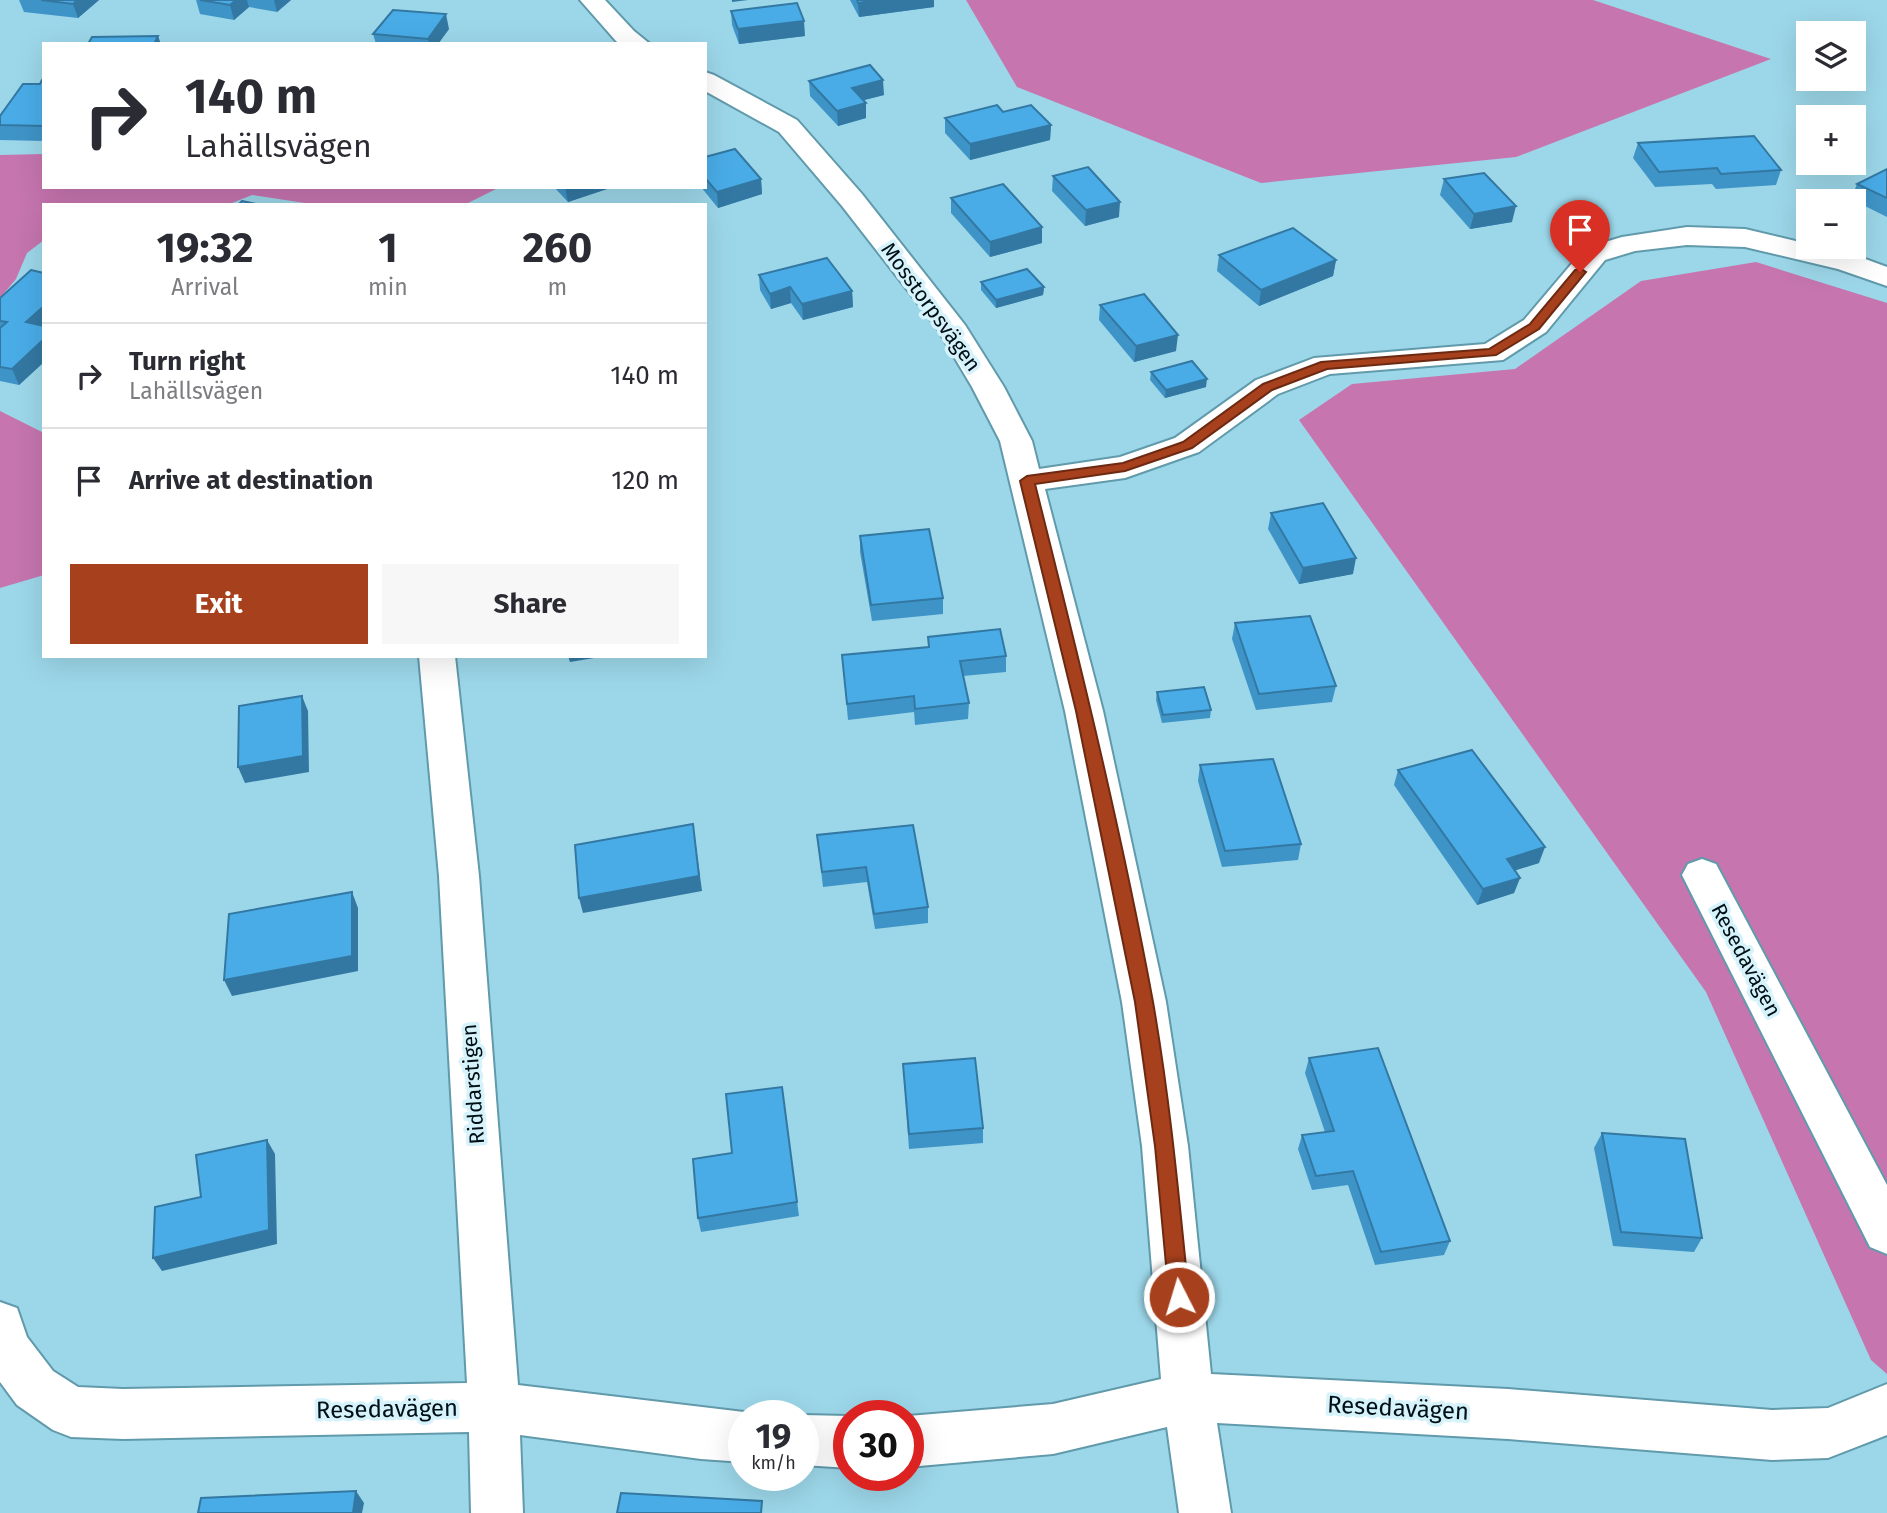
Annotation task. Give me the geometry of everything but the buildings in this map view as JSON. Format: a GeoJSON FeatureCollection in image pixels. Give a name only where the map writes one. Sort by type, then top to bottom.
{"type":"FeatureCollection","features":[{"type":"Feature","properties":{"kind":"street"},"geometry":{"type":"LineString","coordinates":[[592,0],[625,36],[635,42]]}},
{"type":"Feature","properties":{"kind":"street","name":"Mosstorpsvägen"},"geometry":{"type":"LineString","coordinates":[[707,81],[788,126],[852,200],[950,325],[988,387],[1016,441],[1084,711],[1144,1002],[1164,1146],[1188,1397],[1205,1513]]}},
{"type":"Feature","properties":{"kind":"street"},"geometry":{"type":"LineString","coordinates":[[1027,481],[1125,467],[1188,445],[1267,387],[1325,365],[1492,353],[1535,326],[1595,254],[1632,243],[1687,236],[1745,238],[1820,255],[1887,277]]}},
{"type":"Feature","properties":{"kind":"street","name":"Riddarstigen"},"geometry":{"type":"LineString","coordinates":[[438,658],[460,876],[494,1407],[497,1513]]}},
{"type":"Feature","properties":{"kind":"street","name":"Resedavägen"},"geometry":{"type":"LineString","coordinates":[[1702,874],[1887,1232]]}},
{"type":"Feature","properties":{"kind":"street","name":"Resedavägen"},"geometry":{"type":"LineString","coordinates":[[0,1325],[4,1347],[35,1388],[71,1412],[122,1414],[494,1407],[728,1436]]}},
{"type":"Feature","properties":{"kind":"street","name":"Resedavägen"},"geometry":{"type":"LineString","coordinates":[[924,1441],[1053,1429],[1188,1397],[1508,1414],[1772,1434],[1828,1433],[1887,1409]]}},
{"type":"Feature","properties":{"kind":"shaded area"},"geometry":{"type":"Polygon","coordinates":[[[966,0],[1593,0],[1771,59],[1516,157],[1261,183],[1017,87],[966,0]]]}},
{"type":"Feature","properties":{"kind":"shaded area"},"geometry":{"type":"Polygon","coordinates":[[[42,154],[42,189],[496,189],[468,203],[305,203],[252,195],[232,203],[42,203],[42,242],[27,253],[16,279],[0,298],[0,155],[42,154]]]}},
{"type":"Feature","properties":{"kind":"shaded area"},"geometry":{"type":"Polygon","coordinates":[[[1756,262],[1887,303],[1887,1374],[1871,1360],[1706,992],[1299,420],[1352,384],[1515,369],[1641,281],[1756,262]]]}},
{"type":"Feature","properties":{"kind":"shaded area"},"geometry":{"type":"Polygon","coordinates":[[[0,411],[42,432],[42,576],[0,588],[0,411]]]}},
{"type":"Feature","properties":{"kind":"route"},"geometry":{"type":"LineString","coordinates":[[1179,1297],[1164,1146],[1144,1002],[1084,711],[1027,481],[1125,467],[1188,445],[1267,387],[1325,365],[1492,353],[1535,326],[1580,272]]}}]}
